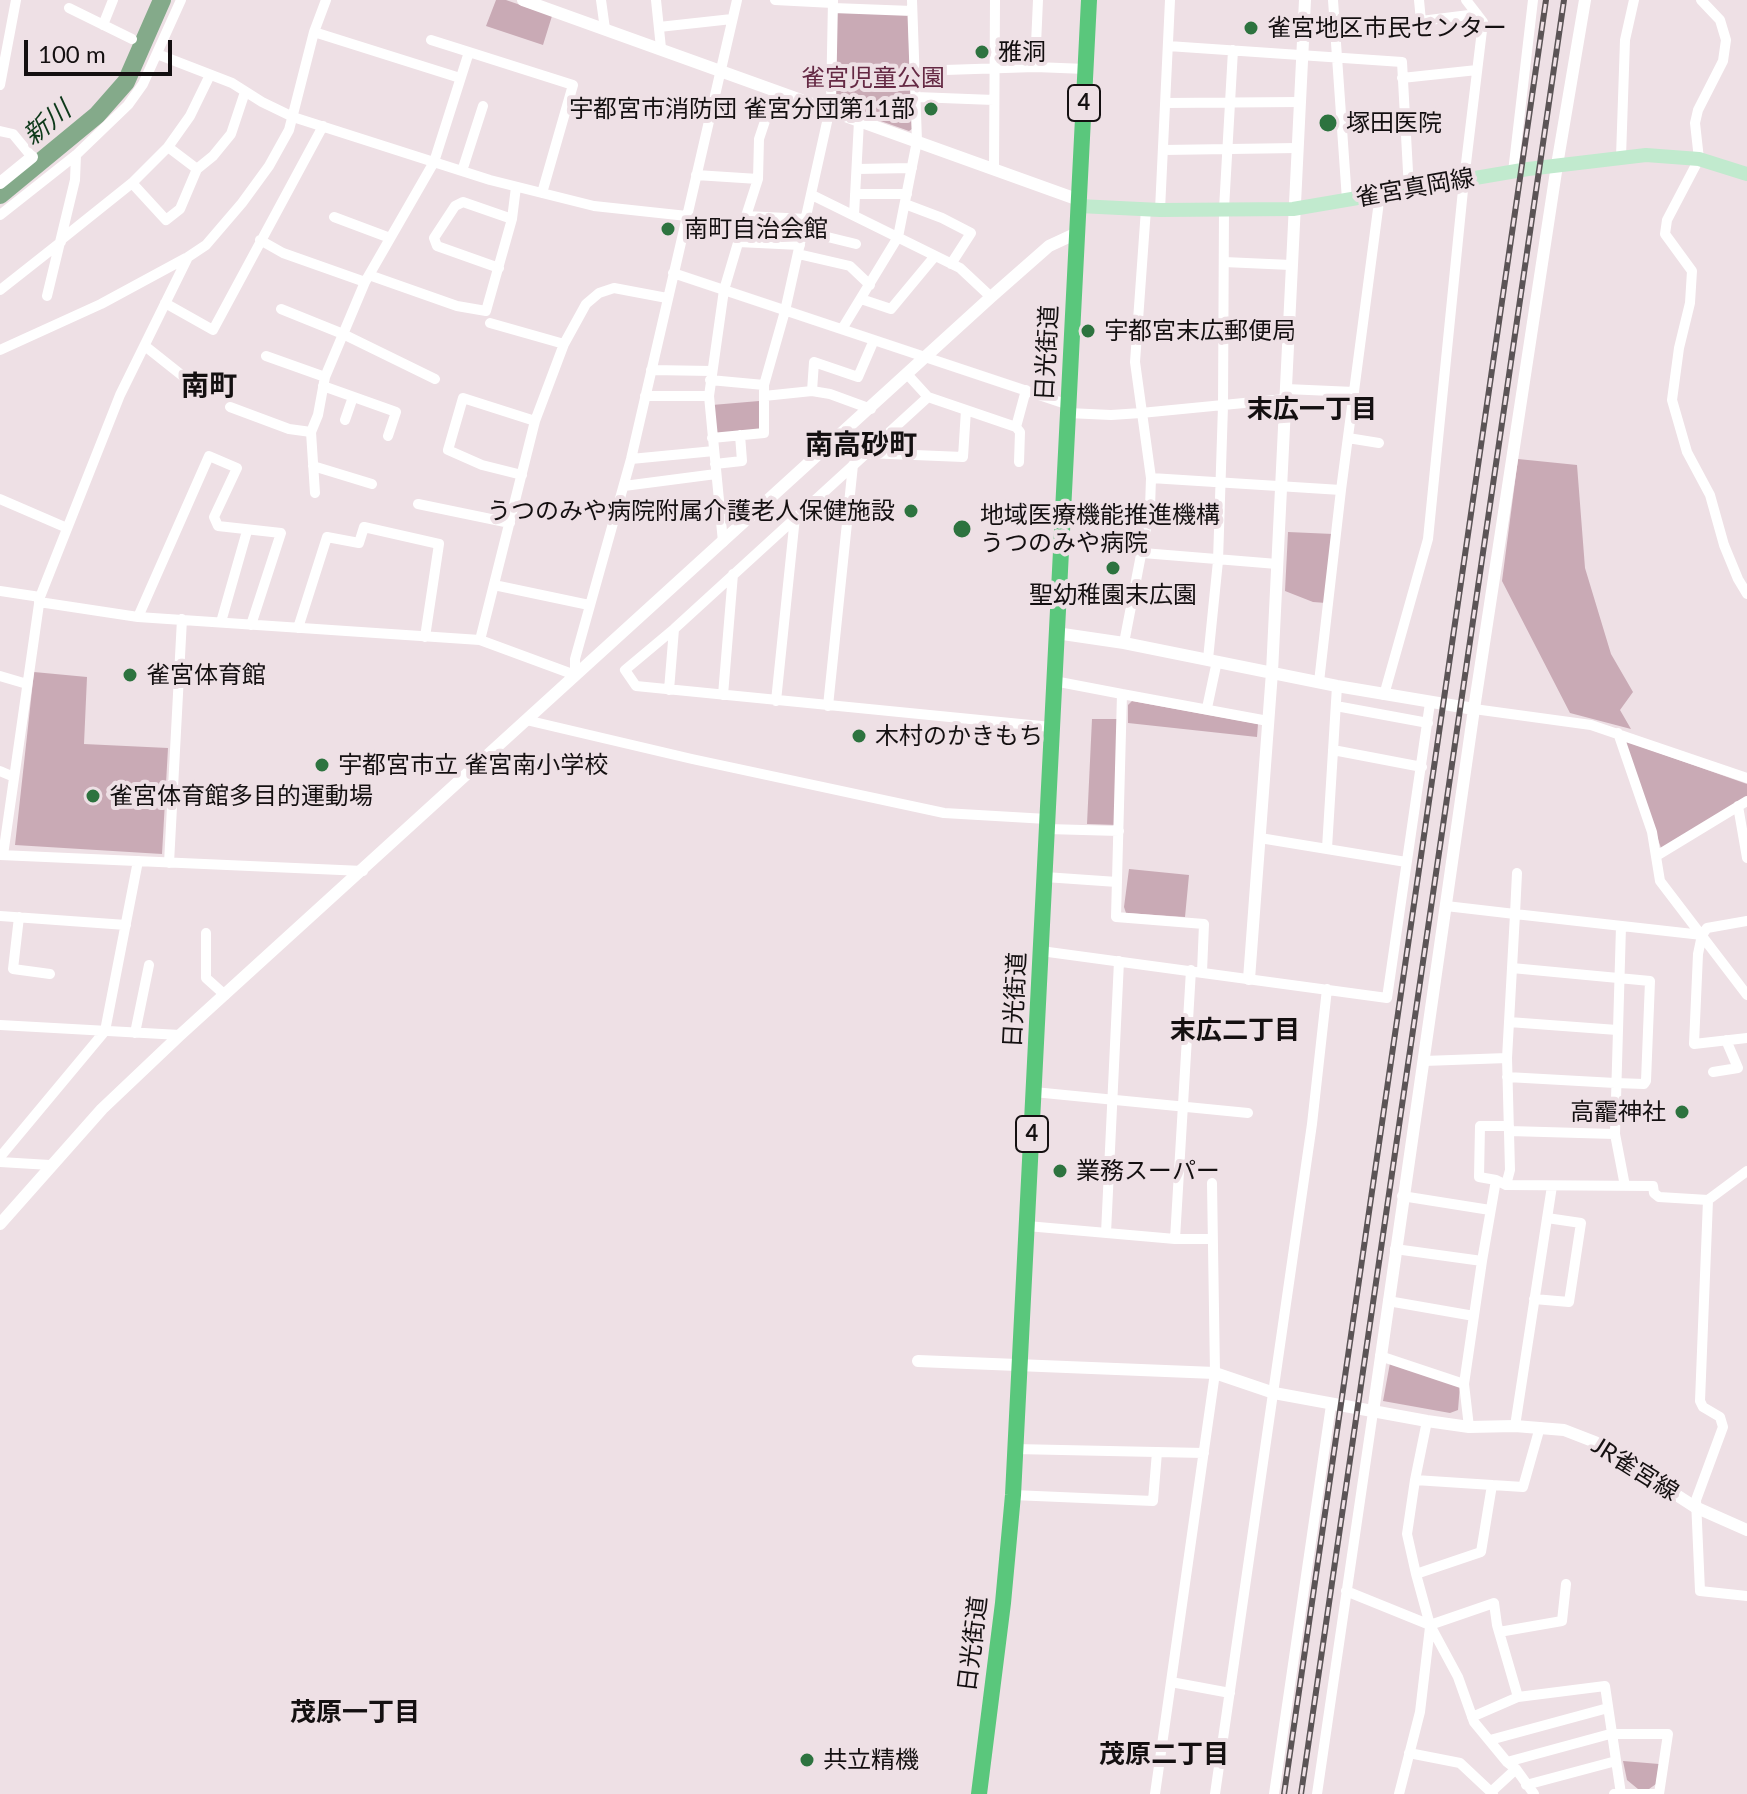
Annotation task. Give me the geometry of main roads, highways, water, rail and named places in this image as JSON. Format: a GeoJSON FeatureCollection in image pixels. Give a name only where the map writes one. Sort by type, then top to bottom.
{"type":"FeatureCollection","features":[{"type":"Feature","properties":{"kind":"highway","name":"4"},"geometry":{"type":"LineString","coordinates":[[1079,203],[1089,0]]}},
{"type":"Feature","properties":{"kind":"highway","name":"日光街道"},"geometry":{"type":"LineString","coordinates":[[979,1794],[1005,1590],[1013,1495],[1079,203]]}},
{"type":"Feature","properties":{"kind":"main road","name":"雀宮真岡線"},"geometry":{"type":"LineString","coordinates":[[1079,203],[1153,210],[1293,209],[1557,165],[1660,155],[1699,159],[1747,174]]}},
{"type":"Feature","properties":{"kind":"waterway","name":"新川"},"geometry":{"type":"LineString","coordinates":[[0,195],[97,115],[126,82],[162,0]]}},
{"type":"Feature","properties":{"kind":"railway"},"geometry":{"type":"LineString","coordinates":[[1284,1794],[1546,0]]}},
{"type":"Feature","properties":{"kind":"railway"},"geometry":{"type":"LineString","coordinates":[[1301,1794],[1564,0]]}},
{"type":"Feature","properties":{"kind":"place","name":"雀宮地区市民センター"},"geometry":{"type":"Point","coordinates":[1251,28]}},
{"type":"Feature","properties":{"kind":"place","name":"雅洞"},"geometry":{"type":"Point","coordinates":[982,52]}},
{"type":"Feature","properties":{"kind":"place","name":"宇都宮市消防団 雀宮分団第11部"},"geometry":{"type":"Point","coordinates":[931,109]}},
{"type":"Feature","properties":{"kind":"place","name":"塚田医院"},"geometry":{"type":"Point","coordinates":[1328,123]}},
{"type":"Feature","properties":{"kind":"place","name":"南町自治会館"},"geometry":{"type":"Point","coordinates":[668,229]}},
{"type":"Feature","properties":{"kind":"place","name":"宇都宮末広郵便局"},"geometry":{"type":"Point","coordinates":[1088,331]}},
{"type":"Feature","properties":{"kind":"place","name":"うつのみや病院附属介護老人保健施設"},"geometry":{"type":"Point","coordinates":[911,511]}},
{"type":"Feature","properties":{"kind":"place","name":"地域医療機能推進機構 うつのみや病院"},"geometry":{"type":"Point","coordinates":[962,529]}},
{"type":"Feature","properties":{"kind":"place","name":"聖幼稚園末広園"},"geometry":{"type":"Point","coordinates":[1113,568]}},
{"type":"Feature","properties":{"kind":"place","name":"雀宮体育館"},"geometry":{"type":"Point","coordinates":[130,675]}},
{"type":"Feature","properties":{"kind":"place","name":"木村のかきもち"},"geometry":{"type":"Point","coordinates":[859,736]}},
{"type":"Feature","properties":{"kind":"place","name":"宇都宮市立 雀宮南小学校"},"geometry":{"type":"Point","coordinates":[322,765]}},
{"type":"Feature","properties":{"kind":"place","name":"雀宮体育館多目的運動場"},"geometry":{"type":"Point","coordinates":[93,796]}},
{"type":"Feature","properties":{"kind":"place","name":"高靇神社"},"geometry":{"type":"Point","coordinates":[1682,1112]}},
{"type":"Feature","properties":{"kind":"place","name":"業務スーパー"},"geometry":{"type":"Point","coordinates":[1060,1171]}},
{"type":"Feature","properties":{"kind":"place","name":"共立精機"},"geometry":{"type":"Point","coordinates":[807,1760]}},
{"type":"Feature","properties":{"kind":"district","name":"南町"},"geometry":{"type":"Point","coordinates":[209,386]}},
{"type":"Feature","properties":{"kind":"district","name":"末広一丁目"},"geometry":{"type":"Point","coordinates":[1312,410]}},
{"type":"Feature","properties":{"kind":"district","name":"南高砂町"},"geometry":{"type":"Point","coordinates":[861,445]}},
{"type":"Feature","properties":{"kind":"district","name":"末広二丁目"},"geometry":{"type":"Point","coordinates":[1235,1031]}},
{"type":"Feature","properties":{"kind":"district","name":"茂原一丁目"},"geometry":{"type":"Point","coordinates":[355,1713]}},
{"type":"Feature","properties":{"kind":"district","name":"茂原二丁目"},"geometry":{"type":"Point","coordinates":[1164,1755]}},
{"type":"Feature","properties":{"kind":"park label","name":"雀宮児童公園"},"geometry":{"type":"Point","coordinates":[873,78]}}]}
